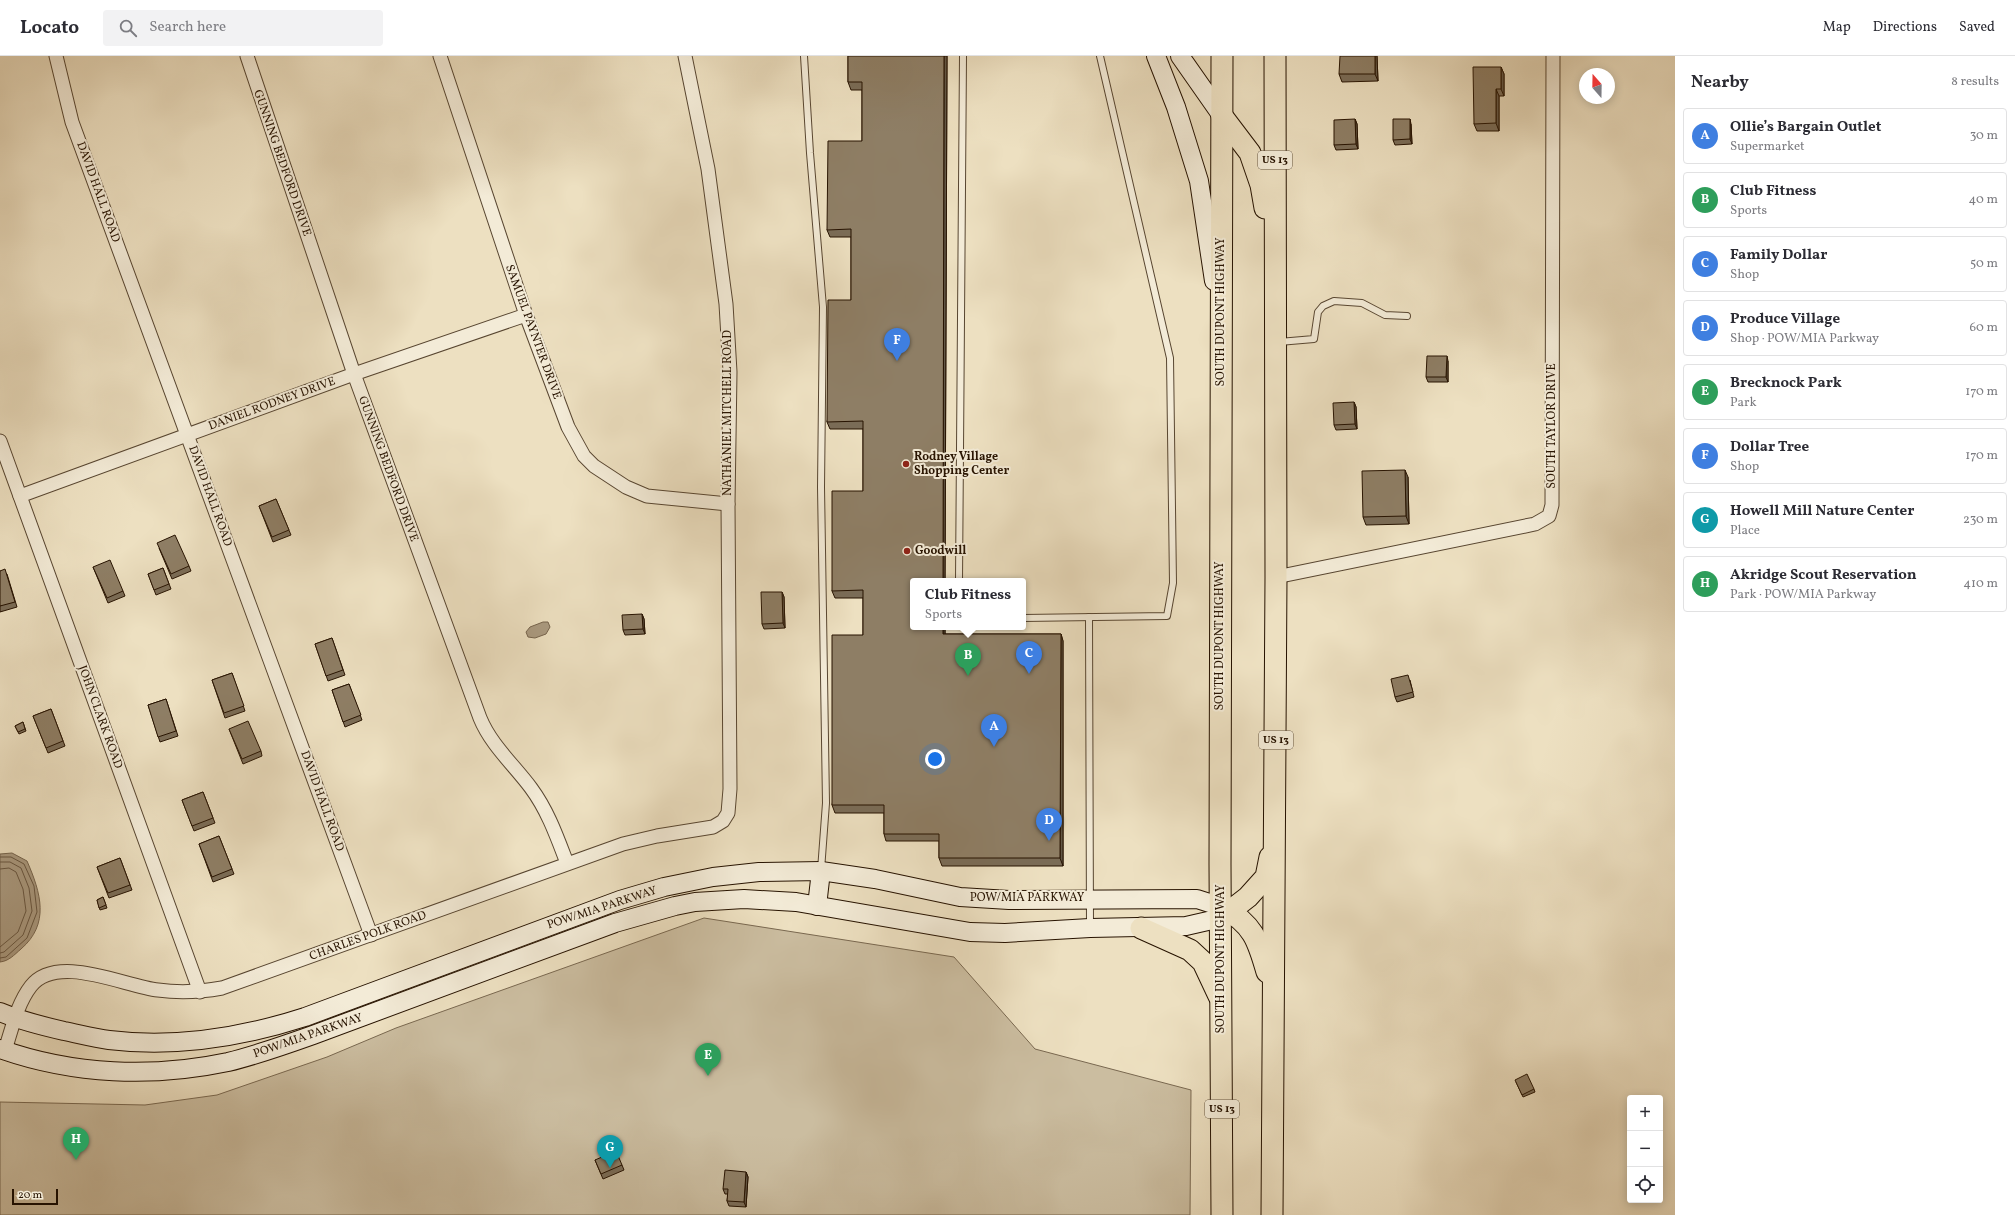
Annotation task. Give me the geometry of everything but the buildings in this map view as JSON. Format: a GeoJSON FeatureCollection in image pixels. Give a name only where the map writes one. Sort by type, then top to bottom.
{"type":"FeatureCollection","features":[{"type":"Feature","properties":{"kind":"highway","name":"SOUTH DUPONT HIGHWAY"},"geometry":{"type":"LineString","coordinates":[[1222,56],[1220,342],[1225,913],[1221,1002],[1222,1215]]}},
{"type":"Feature","properties":{"kind":"highway","name":"US 13"},"geometry":{"type":"LineString","coordinates":[[1272,1215],[1276,577],[1275,56]]}},
{"type":"Feature","properties":{"kind":"highway"},"geometry":{"type":"LineString","coordinates":[[1222,116],[1250,153],[1256,166],[1261,185],[1275,264]]}},
{"type":"Feature","properties":{"kind":"highway"},"geometry":{"type":"LineString","coordinates":[[1274,996],[1259,944],[1252,930],[1225,913],[1248,897],[1266,877],[1275,834]]}},
{"type":"Feature","properties":{"kind":"highway"},"geometry":{"type":"LineString","coordinates":[[1141,928],[1190,950],[1203,962],[1221,1002]]}},
{"type":"Feature","properties":{"kind":"main road"},"geometry":{"type":"LineString","coordinates":[[1156,56],[1176,107],[1199,182],[1210,248],[1220,342]]}},
{"type":"Feature","properties":{"kind":"main road"},"geometry":{"type":"LineString","coordinates":[[1180,56],[1222,116]]}},
{"type":"Feature","properties":{"kind":"main road","name":"POW/MIA PARKWAY"},"geometry":{"type":"LineString","coordinates":[[8,1015],[108,1040],[134,1042],[198,1040],[268,1029],[305,1017],[575,915],[664,887],[712,877],[759,872],[821,872],[875,879],[960,897],[1009,900],[1091,898],[1197,899],[1225,913]]}},
{"type":"Feature","properties":{"kind":"main road"},"geometry":{"type":"LineString","coordinates":[[817,906],[821,872]]}},
{"type":"Feature","properties":{"kind":"main road","name":"POW/MIA PARKWAY"},"geometry":{"type":"LineString","coordinates":[[2,1049],[34,1060],[107,1071],[145,1072],[208,1066],[266,1052],[645,913],[696,902],[744,899],[777,900],[970,932],[1005,933],[1090,928],[1186,926],[1225,913]]}},
{"type":"Feature","properties":{"kind":"street","name":"DAVID HALL ROAD"},"geometry":{"type":"LineString","coordinates":[[56,56],[72,122],[371,935]]}},
{"type":"Feature","properties":{"kind":"street","name":"GUNNING BEDFORD DRIVE"},"geometry":{"type":"LineString","coordinates":[[247,56],[354,374],[483,727],[493,742],[531,788],[544,808],[567,863]]}},
{"type":"Feature","properties":{"kind":"street","name":"SAMUEL PAYNTER DRIVE"},"geometry":{"type":"LineString","coordinates":[[440,56],[526,315],[568,427],[584,456],[594,466],[626,487],[647,496],[728,504]]}},
{"type":"Feature","properties":{"kind":"street","name":"NATHANIEL MITCHELL ROAD"},"geometry":{"type":"LineString","coordinates":[[685,56],[708,169],[726,304],[730,372],[728,504],[731,774]]}},
{"type":"Feature","properties":{"kind":"street","name":"SOUTH TAYLOR DRIVE"},"geometry":{"type":"LineString","coordinates":[[1276,577],[1535,524],[1549,516],[1552,505],[1553,56]]}},
{"type":"Feature","properties":{"kind":"street","name":"DANIEL RODNEY DRIVE"},"geometry":{"type":"LineString","coordinates":[[20,496],[354,374],[526,315]]}},
{"type":"Feature","properties":{"kind":"street","name":"JOHN CLARK ROAD"},"geometry":{"type":"LineString","coordinates":[[0,441],[200,992]]}},
{"type":"Feature","properties":{"kind":"street","name":"CHARLES POLK ROAD"},"geometry":{"type":"LineString","coordinates":[[2,1049],[8,1015],[21,1003],[32,985],[44,975],[60,970],[81,972],[157,990],[200,992],[222,988],[248,980],[567,863],[640,839],[713,827],[723,821],[728,813],[731,774]]}},
{"type":"Feature","properties":{"kind":"lane"},"geometry":{"type":"LineString","coordinates":[[804,56],[810,153],[823,307],[821,487],[826,803],[821,872]]}},
{"type":"Feature","properties":{"kind":"lane"},"geometry":{"type":"LineString","coordinates":[[959,578],[962,56]]}},
{"type":"Feature","properties":{"kind":"lane"},"geometry":{"type":"LineString","coordinates":[[1026,618],[1167,616],[1173,583],[1170,358],[1100,56]]}},
{"type":"Feature","properties":{"kind":"lane"},"geometry":{"type":"LineString","coordinates":[[1275,342],[1314,339],[1318,312],[1323,306],[1334,301],[1362,303],[1385,315],[1407,316]]}},
{"type":"Feature","properties":{"kind":"lane"},"geometry":{"type":"LineString","coordinates":[[1089,617],[1090,928]]}},
{"type":"Feature","properties":{"kind":"shaded area"},"geometry":{"type":"Polygon","coordinates":[[[704,918],[954,957],[1035,1049],[1191,1090],[1190,1215],[0,1215],[0,1102],[145,1105],[217,1095],[327,1057],[396,1028],[704,918]]]}},
{"type":"Feature","properties":{"kind":"water"},"geometry":{"type":"Polygon","coordinates":[[[543,622],[548,622],[550,627],[546,634],[535,638],[528,637],[526,632],[530,627],[543,622]]]}},
{"type":"Feature","properties":{"kind":"water"},"geometry":{"type":"Polygon","coordinates":[[[12,853],[27,861],[32,873],[39,896],[39,919],[36,929],[30,939],[21,949],[11,957],[0,962],[0,854],[12,853]]]}},
{"type":"Feature","properties":{"kind":"place","name":"Dollar Tree"},"geometry":{"type":"Point","coordinates":[897,361]}},
{"type":"Feature","properties":{"kind":"place","name":"Rodney Village Shopping Center"},"geometry":{"type":"Point","coordinates":[906,464]}},
{"type":"Feature","properties":{"kind":"place","name":"Goodwill"},"geometry":{"type":"Point","coordinates":[907,551]}},
{"type":"Feature","properties":{"kind":"place","name":"Family Dollar"},"geometry":{"type":"Point","coordinates":[1029,674]}},
{"type":"Feature","properties":{"kind":"place","name":"Club Fitness"},"geometry":{"type":"Point","coordinates":[968,676]}},
{"type":"Feature","properties":{"kind":"place","name":"Ollie’s Bargain Outlet"},"geometry":{"type":"Point","coordinates":[994,747]}},
{"type":"Feature","properties":{"kind":"place","name":"Produce Village"},"geometry":{"type":"Point","coordinates":[1049,841]}},
{"type":"Feature","properties":{"kind":"place","name":"Brecknock Park"},"geometry":{"type":"Point","coordinates":[708,1076]}},
{"type":"Feature","properties":{"kind":"place","name":"Akridge Scout Reservation"},"geometry":{"type":"Point","coordinates":[76,1160]}},
{"type":"Feature","properties":{"kind":"place","name":"Howell Mill Nature Center"},"geometry":{"type":"Point","coordinates":[610,1168]}}]}
